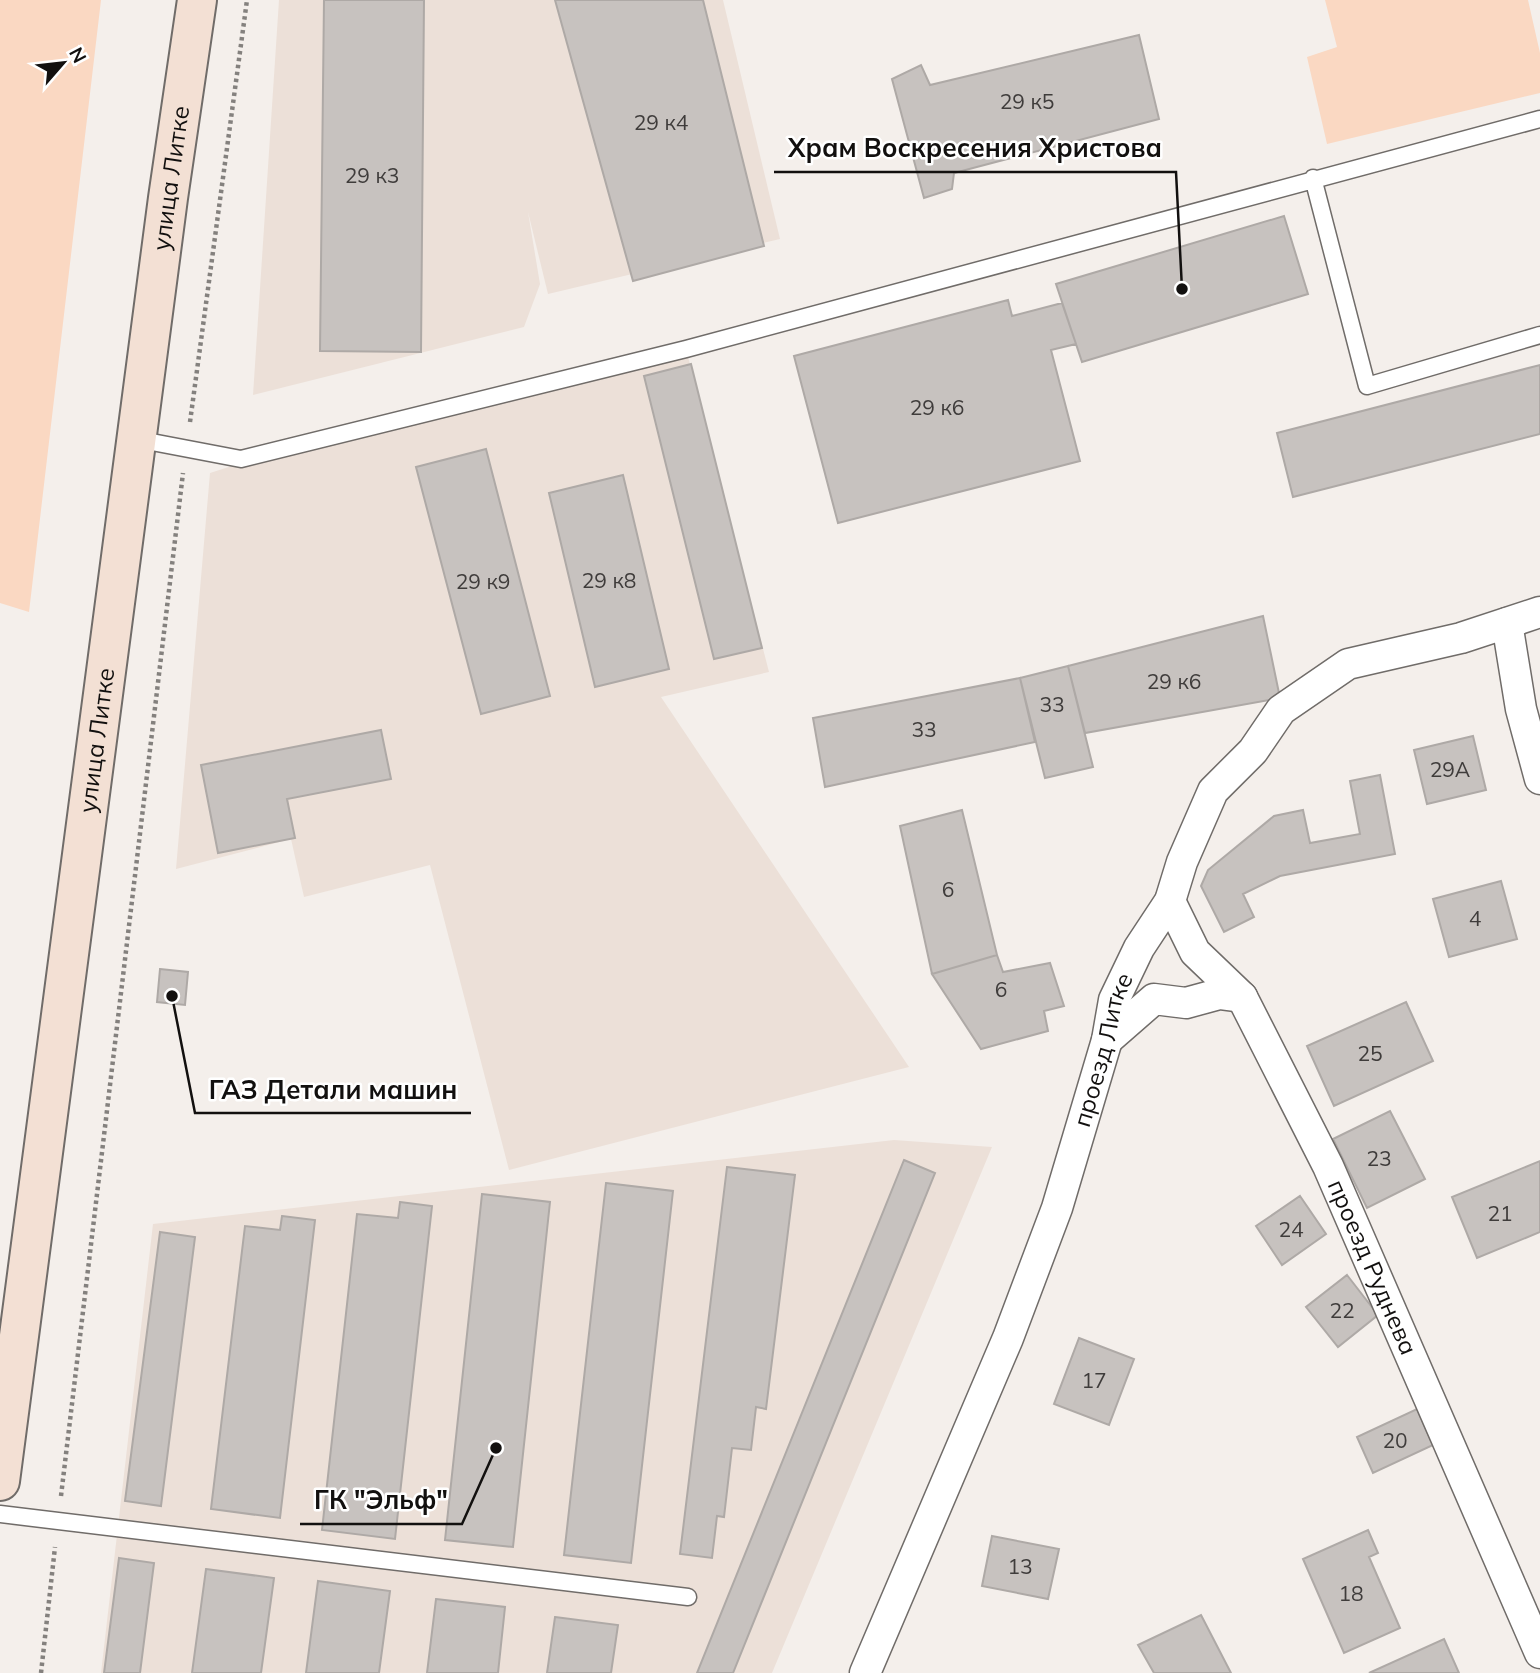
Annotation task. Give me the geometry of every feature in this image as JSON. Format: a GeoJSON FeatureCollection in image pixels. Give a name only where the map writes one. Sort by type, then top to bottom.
{"type":"FeatureCollection","features":[{"type":"Feature","properties":{"kind":"main road","name":"улица Литке"},"geometry":{"type":"LineString","coordinates":[[0,1481],[136,439],[197,0]]}},
{"type":"Feature","properties":{"kind":"street","name":"проезд Литке"},"geometry":{"type":"LineString","coordinates":[[866,1673],[1008,1338],[1057,1208],[1107,1040],[1114,1000],[1139,948],[1170,901],[1182,862],[1213,791],[1253,751],[1280,710],[1348,664],[1461,638],[1540,612]]}},
{"type":"Feature","properties":{"kind":"street"},"geometry":{"type":"LineString","coordinates":[[1507,623],[1521,709],[1540,779]]}},
{"type":"Feature","properties":{"kind":"street","name":"проезд Руднева"},"geometry":{"type":"LineString","coordinates":[[1170,901],[1195,952],[1242,997],[1328,1166],[1540,1653]]}},
{"type":"Feature","properties":{"kind":"street"},"geometry":{"type":"LineString","coordinates":[[1107,1040],[1154,999],[1186,1003],[1219,994],[1242,997]]}},
{"type":"Feature","properties":{"kind":"lane"},"geometry":{"type":"LineString","coordinates":[[136,439],[241,459],[700,345],[1540,119]]}},
{"type":"Feature","properties":{"kind":"lane"},"geometry":{"type":"LineString","coordinates":[[1313,178],[1367,386],[1540,335]]}},
{"type":"Feature","properties":{"kind":"lane"},"geometry":{"type":"LineString","coordinates":[[0,1514],[688,1597]]}},
{"type":"Feature","properties":{"kind":"path"},"geometry":{"type":"LineString","coordinates":[[41,1673],[186,449],[247,0]]}},
{"type":"Feature","properties":{"kind":"shaded area"},"geometry":{"type":"Polygon","coordinates":[[[0,0],[101,0],[29,612],[0,603],[0,0]]]}},
{"type":"Feature","properties":{"kind":"shaded area"},"geometry":{"type":"Polygon","coordinates":[[[279,0],[723,0],[780,239],[548,294],[528,212],[540,284],[524,327],[253,395],[279,0]]]}},
{"type":"Feature","properties":{"kind":"shaded area"},"geometry":{"type":"Polygon","coordinates":[[[1325,0],[1528,0],[1540,53],[1540,93],[1327,144],[1307,57],[1337,47],[1325,0]]]}},
{"type":"Feature","properties":{"kind":"shaded area"},"geometry":{"type":"Polygon","coordinates":[[[686,349],[769,672],[661,697],[909,1067],[509,1170],[430,865],[304,897],[291,839],[176,869],[210,473],[338,432],[686,349]]]}},
{"type":"Feature","properties":{"kind":"shaded area"},"geometry":{"type":"Polygon","coordinates":[[[894,1140],[992,1147],[772,1673],[101,1673],[153,1224],[894,1140]]]}},
{"type":"Feature","properties":{"kind":"building"},"geometry":{"type":"Polygon","coordinates":[[[324,0],[424,0],[421,352],[320,351],[324,0]]]}},
{"type":"Feature","properties":{"kind":"building"},"geometry":{"type":"Polygon","coordinates":[[[555,0],[703,0],[764,246],[633,281],[555,0]]]}},
{"type":"Feature","properties":{"kind":"building"},"geometry":{"type":"Polygon","coordinates":[[[1139,35],[1159,119],[954,173],[952,189],[924,198],[892,79],[921,65],[930,85],[1139,35]]]}},
{"type":"Feature","properties":{"kind":"building"},"geometry":{"type":"Polygon","coordinates":[[[1284,216],[1308,294],[1082,362],[1056,284],[1284,216]]]}},
{"type":"Feature","properties":{"kind":"building"},"geometry":{"type":"Polygon","coordinates":[[[1008,300],[1012,316],[1062,303],[1076,344],[1051,350],[1080,461],[838,523],[794,356],[1008,300]]]}},
{"type":"Feature","properties":{"kind":"building"},"geometry":{"type":"Polygon","coordinates":[[[691,364],[762,648],[714,659],[644,376],[691,364]]]}},
{"type":"Feature","properties":{"kind":"building"},"geometry":{"type":"Polygon","coordinates":[[[1540,365],[1540,434],[1293,497],[1277,433],[1540,365]]]}},
{"type":"Feature","properties":{"kind":"building"},"geometry":{"type":"Polygon","coordinates":[[[486,449],[550,696],[481,714],[416,467],[486,449]]]}},
{"type":"Feature","properties":{"kind":"building"},"geometry":{"type":"Polygon","coordinates":[[[623,475],[669,669],[595,687],[549,493],[623,475]]]}},
{"type":"Feature","properties":{"kind":"building"},"geometry":{"type":"Polygon","coordinates":[[[1263,616],[1280,698],[1085,733],[1068,666],[1263,616]]]}},
{"type":"Feature","properties":{"kind":"building"},"geometry":{"type":"Polygon","coordinates":[[[1068,666],[1093,767],[1045,778],[1020,678],[1068,666]]]}},
{"type":"Feature","properties":{"kind":"building"},"geometry":{"type":"Polygon","coordinates":[[[1020,678],[1035,742],[825,787],[813,718],[1020,678]]]}},
{"type":"Feature","properties":{"kind":"building"},"geometry":{"type":"Polygon","coordinates":[[[381,730],[391,779],[287,799],[295,838],[218,853],[201,765],[381,730]]]}},
{"type":"Feature","properties":{"kind":"building"},"geometry":{"type":"Polygon","coordinates":[[[1473,736],[1486,790],[1427,804],[1414,750],[1473,736]]]}},
{"type":"Feature","properties":{"kind":"building"},"geometry":{"type":"Polygon","coordinates":[[[1380,775],[1395,854],[1280,876],[1243,894],[1254,917],[1224,932],[1201,886],[1208,870],[1274,816],[1303,810],[1310,843],[1360,834],[1350,781],[1380,775]]]}},
{"type":"Feature","properties":{"kind":"building"},"geometry":{"type":"Polygon","coordinates":[[[962,810],[997,955],[932,974],[900,826],[962,810]]]}},
{"type":"Feature","properties":{"kind":"building"},"geometry":{"type":"Polygon","coordinates":[[[1501,881],[1517,939],[1449,957],[1433,899],[1501,881]]]}},
{"type":"Feature","properties":{"kind":"building"},"geometry":{"type":"Polygon","coordinates":[[[997,955],[1003,972],[1050,963],[1064,1006],[1044,1011],[1048,1031],[981,1049],[932,974],[997,955]]]}},
{"type":"Feature","properties":{"kind":"building"},"geometry":{"type":"Polygon","coordinates":[[[160,969],[188,972],[185,1005],[157,1002],[160,969]]]}},
{"type":"Feature","properties":{"kind":"building"},"geometry":{"type":"Polygon","coordinates":[[[1406,1002],[1433,1061],[1334,1106],[1307,1046],[1406,1002]]]}},
{"type":"Feature","properties":{"kind":"building"},"geometry":{"type":"Polygon","coordinates":[[[1390,1111],[1425,1179],[1367,1208],[1333,1139],[1390,1111]]]}},
{"type":"Feature","properties":{"kind":"building"},"geometry":{"type":"Polygon","coordinates":[[[904,1160],[935,1173],[733,1673],[697,1673],[904,1160]]]}},
{"type":"Feature","properties":{"kind":"building"},"geometry":{"type":"Polygon","coordinates":[[[1540,1161],[1540,1232],[1477,1258],[1452,1197],[1540,1161]]]}},
{"type":"Feature","properties":{"kind":"building"},"geometry":{"type":"Polygon","coordinates":[[[727,1167],[795,1175],[766,1409],[756,1407],[751,1450],[732,1448],[724,1517],[717,1516],[712,1558],[680,1554],[727,1167]]]}},
{"type":"Feature","properties":{"kind":"building"},"geometry":{"type":"Polygon","coordinates":[[[606,1183],[673,1191],[631,1563],[564,1555],[606,1183]]]}},
{"type":"Feature","properties":{"kind":"building"},"geometry":{"type":"Polygon","coordinates":[[[482,1194],[550,1202],[513,1547],[445,1540],[482,1194]]]}},
{"type":"Feature","properties":{"kind":"building"},"geometry":{"type":"Polygon","coordinates":[[[1300,1196],[1326,1234],[1282,1265],[1256,1226],[1300,1196]]]}},
{"type":"Feature","properties":{"kind":"building"},"geometry":{"type":"Polygon","coordinates":[[[400,1202],[432,1206],[395,1539],[322,1530],[357,1214],[398,1218],[400,1202]]]}},
{"type":"Feature","properties":{"kind":"building"},"geometry":{"type":"Polygon","coordinates":[[[282,1216],[315,1220],[280,1518],[211,1509],[245,1226],[280,1230],[282,1216]]]}},
{"type":"Feature","properties":{"kind":"building"},"geometry":{"type":"Polygon","coordinates":[[[160,1232],[195,1237],[161,1506],[125,1501],[160,1232]]]}},
{"type":"Feature","properties":{"kind":"building"},"geometry":{"type":"Polygon","coordinates":[[[1347,1275],[1378,1315],[1338,1347],[1306,1307],[1347,1275]]]}},
{"type":"Feature","properties":{"kind":"building"},"geometry":{"type":"Polygon","coordinates":[[[1079,1338],[1134,1359],[1109,1425],[1054,1404],[1079,1338]]]}},
{"type":"Feature","properties":{"kind":"building"},"geometry":{"type":"Polygon","coordinates":[[[1417,1409],[1433,1445],[1373,1473],[1357,1437],[1417,1409]]]}},
{"type":"Feature","properties":{"kind":"building"},"geometry":{"type":"Polygon","coordinates":[[[1368,1530],[1378,1553],[1369,1557],[1400,1628],[1344,1653],[1303,1559],[1368,1530]]]}},
{"type":"Feature","properties":{"kind":"building"},"geometry":{"type":"Polygon","coordinates":[[[992,1536],[1059,1549],[1048,1599],[982,1586],[992,1536]]]}},
{"type":"Feature","properties":{"kind":"building"},"geometry":{"type":"Polygon","coordinates":[[[119,1558],[154,1563],[140,1673],[104,1673],[119,1558]]]}},
{"type":"Feature","properties":{"kind":"building"},"geometry":{"type":"Polygon","coordinates":[[[206,1569],[274,1578],[261,1673],[192,1673],[206,1569]]]}},
{"type":"Feature","properties":{"kind":"building"},"geometry":{"type":"Polygon","coordinates":[[[318,1581],[390,1591],[379,1673],[306,1673],[318,1581]]]}},
{"type":"Feature","properties":{"kind":"building"},"geometry":{"type":"Polygon","coordinates":[[[436,1599],[505,1607],[498,1673],[427,1673],[436,1599]]]}},
{"type":"Feature","properties":{"kind":"building"},"geometry":{"type":"Polygon","coordinates":[[[1201,1615],[1231,1673],[1154,1673],[1138,1645],[1201,1615]]]}},
{"type":"Feature","properties":{"kind":"building"},"geometry":{"type":"Polygon","coordinates":[[[555,1617],[618,1625],[611,1673],[547,1673],[555,1617]]]}},
{"type":"Feature","properties":{"kind":"building"},"geometry":{"type":"Polygon","coordinates":[[[1444,1639],[1459,1673],[1369,1673],[1444,1639]]]}},
{"type":"Feature","properties":{"kind":"place","name":"Храм Воскресения Христова"},"geometry":{"type":"Point","coordinates":[1182,289]}},
{"type":"Feature","properties":{"kind":"place","name":"ГАЗ Детали машин"},"geometry":{"type":"Point","coordinates":[172,996]}},
{"type":"Feature","properties":{"kind":"place","name":"ГК \"Эльф\""},"geometry":{"type":"Point","coordinates":[496,1448]}}]}
